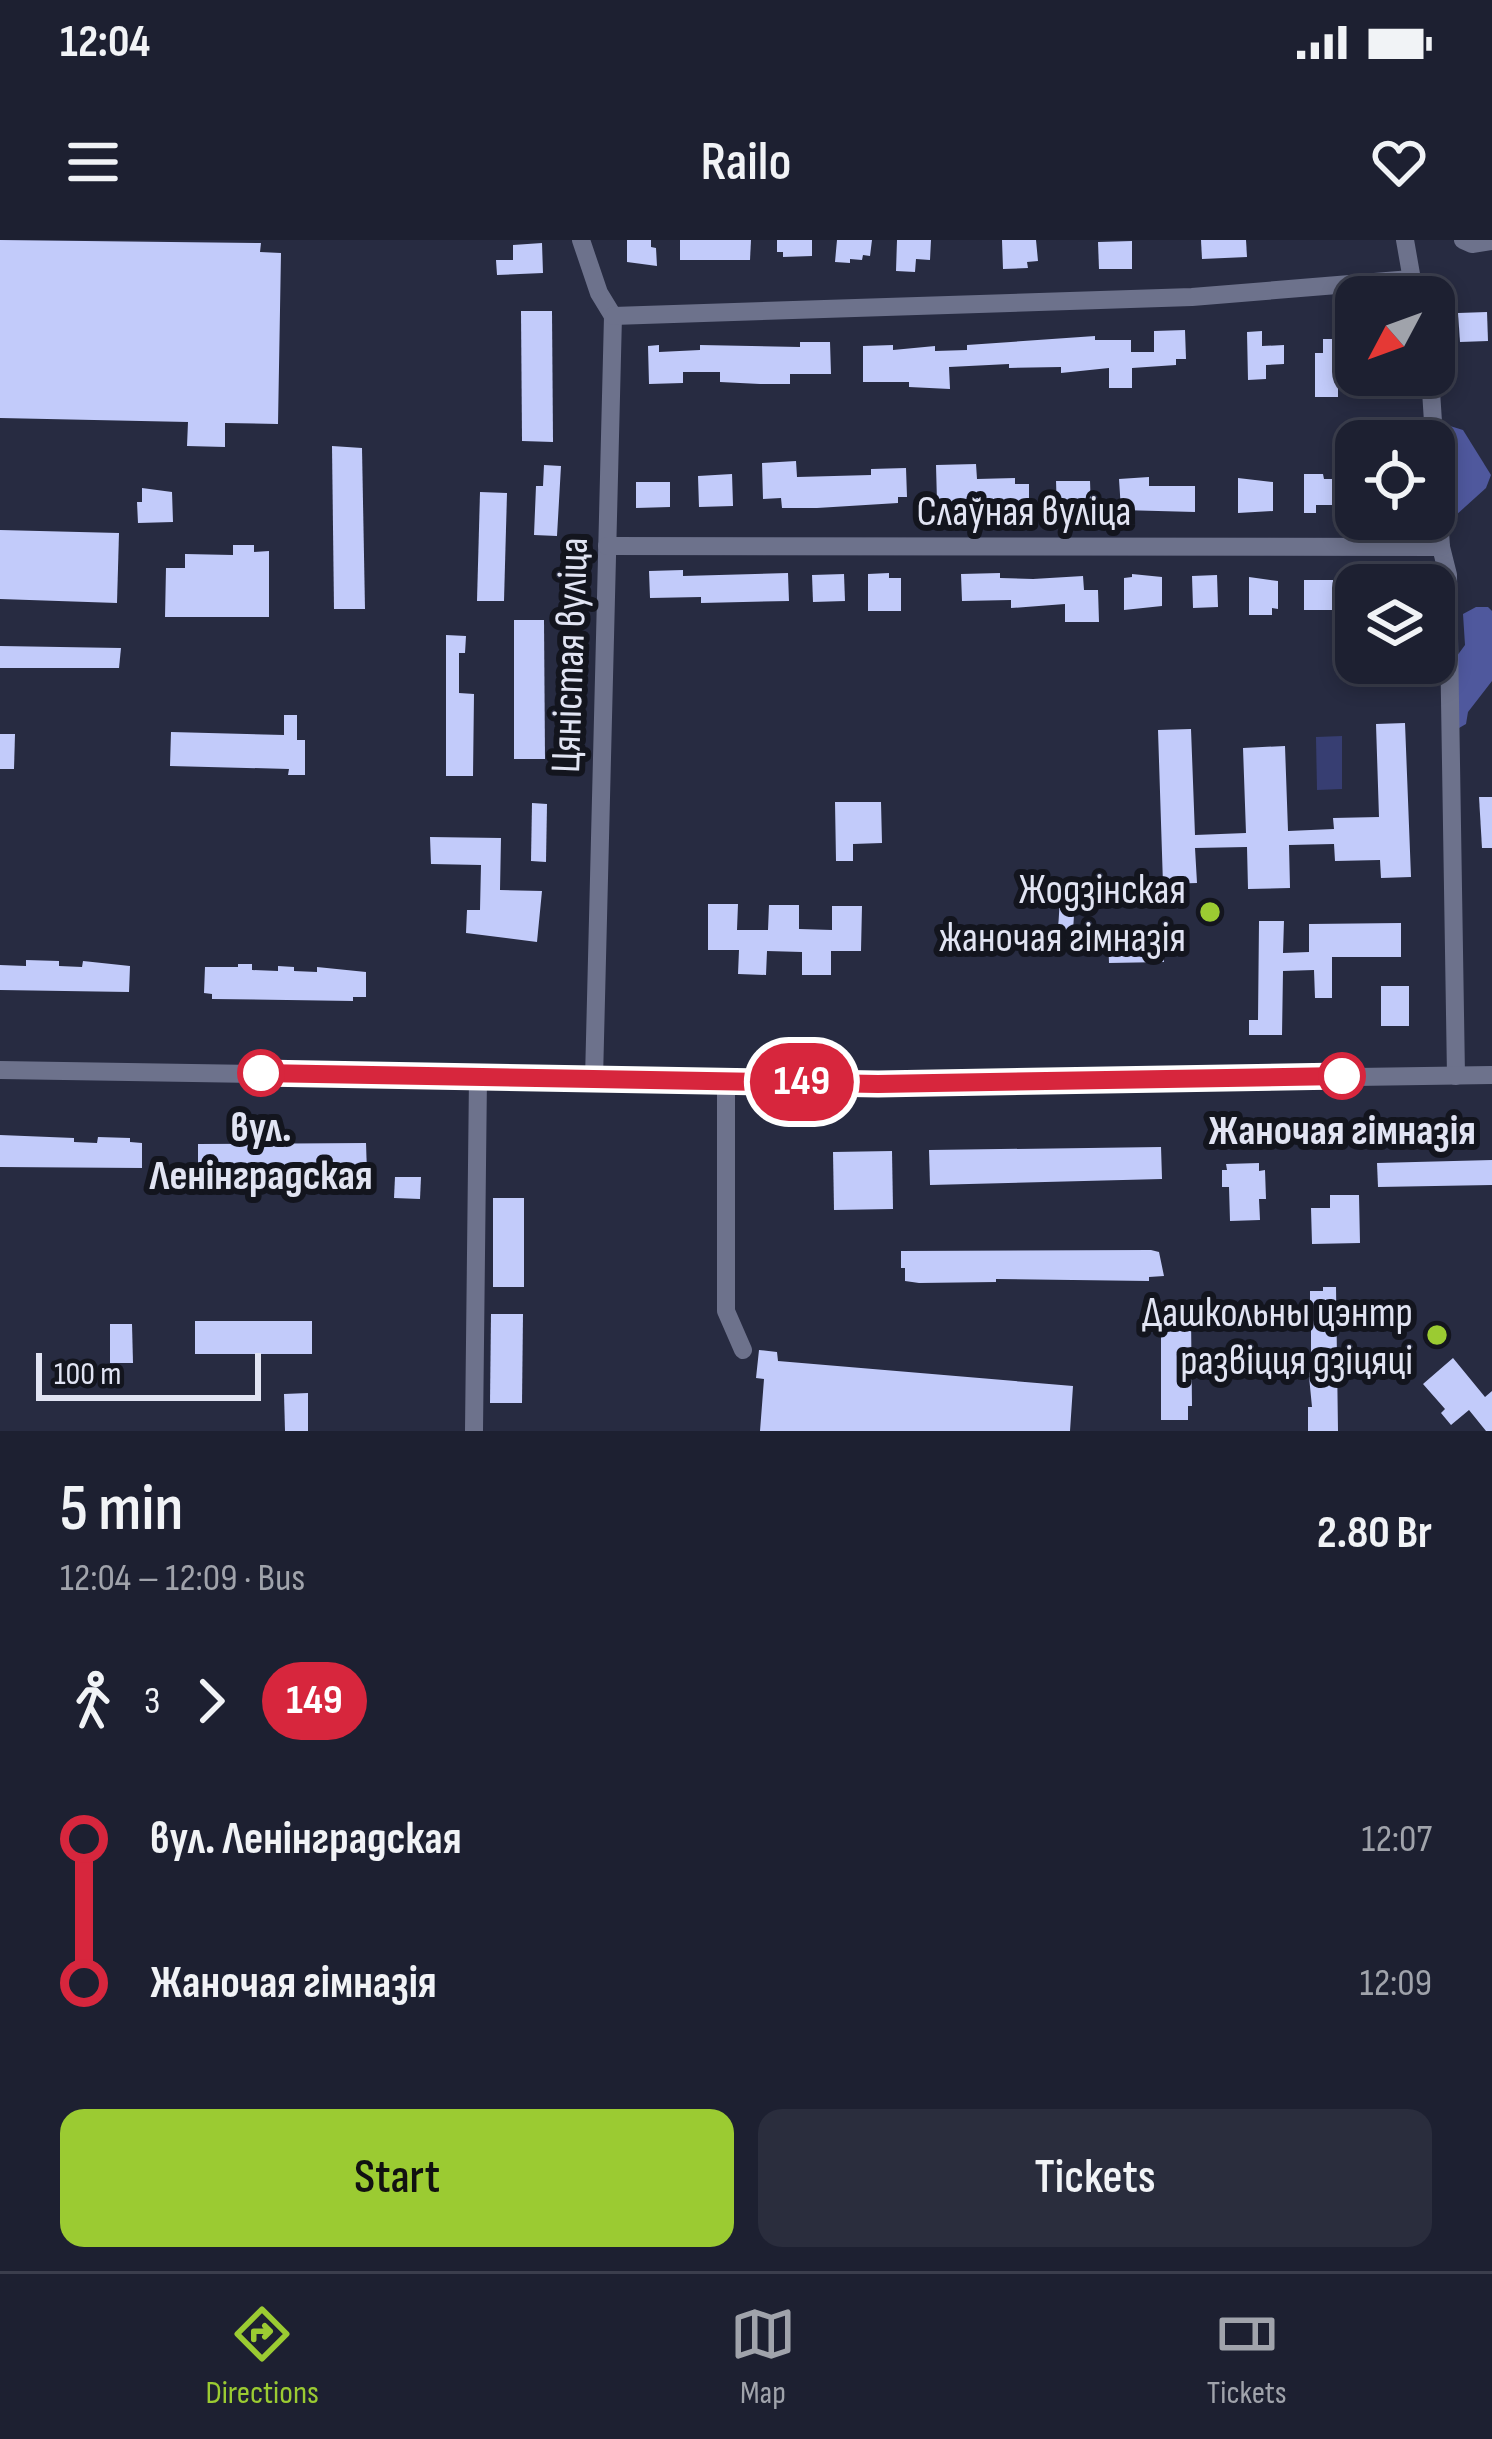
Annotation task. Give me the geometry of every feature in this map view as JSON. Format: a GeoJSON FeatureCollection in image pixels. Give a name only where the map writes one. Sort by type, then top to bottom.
{"type":"FeatureCollection","features":[{"type":"Feature","properties":{"kind":"street","name":"Цяністая вуліца"},"geometry":{"type":"LineString","coordinates":[[580,240],[598,293],[614,316],[593,1079]]}},
{"type":"Feature","properties":{"kind":"street"},"geometry":{"type":"LineString","coordinates":[[1463,240],[1472,244],[1492,241]]}},
{"type":"Feature","properties":{"kind":"street"},"geometry":{"type":"LineString","coordinates":[[1406,244],[1411,276]]}},
{"type":"Feature","properties":{"kind":"street"},"geometry":{"type":"LineString","coordinates":[[614,316],[1335,292]]}},
{"type":"Feature","properties":{"kind":"street"},"geometry":{"type":"LineString","coordinates":[[1431,396],[1441,547],[1448,575],[1456,1076]]}},
{"type":"Feature","properties":{"kind":"street","name":"Слаўная вуліца"},"geometry":{"type":"LineString","coordinates":[[607,546],[1441,547]]}},
{"type":"Feature","properties":{"kind":"street"},"geometry":{"type":"LineString","coordinates":[[0,1070],[878,1084],[1492,1075]]}},
{"type":"Feature","properties":{"kind":"street"},"geometry":{"type":"LineString","coordinates":[[474,1431],[478,1077]]}},
{"type":"Feature","properties":{"kind":"street"},"geometry":{"type":"LineString","coordinates":[[726,1081],[726,1312],[743,1350]]}},
{"type":"Feature","properties":{"kind":"shaded area"},"geometry":{"type":"Polygon","coordinates":[[[1455,428],[1463,430],[1491,475],[1486,488],[1455,516],[1455,428]]]}},
{"type":"Feature","properties":{"kind":"shaded area"},"geometry":{"type":"Polygon","coordinates":[[[1476,607],[1492,611],[1492,681],[1459,728],[1455,659],[1465,645],[1463,614],[1476,607]]]}},
{"type":"Feature","properties":{"kind":"shaded area"},"geometry":{"type":"Polygon","coordinates":[[[1342,736],[1342,789],[1317,790],[1316,737],[1342,736]]]}},
{"type":"Feature","properties":{"kind":"building"},"geometry":{"type":"Polygon","coordinates":[[[0,240],[261,243],[260,252],[281,253],[278,424],[225,423],[225,447],[187,446],[188,422],[0,418],[0,240]]]}},
{"type":"Feature","properties":{"kind":"building"},"geometry":{"type":"Polygon","coordinates":[[[627,240],[651,240],[657,266],[627,262],[627,240]]]}},
{"type":"Feature","properties":{"kind":"building"},"geometry":{"type":"Polygon","coordinates":[[[680,240],[751,240],[750,260],[680,260],[680,240]]]}},
{"type":"Feature","properties":{"kind":"building"},"geometry":{"type":"Polygon","coordinates":[[[777,240],[812,240],[812,256],[783,257],[783,252],[777,252],[777,240]]]}},
{"type":"Feature","properties":{"kind":"building"},"geometry":{"type":"Polygon","coordinates":[[[837,240],[872,240],[870,256],[835,262],[837,240]]]}},
{"type":"Feature","properties":{"kind":"building"},"geometry":{"type":"Polygon","coordinates":[[[897,240],[931,240],[930,260],[916,259],[915,272],[896,271],[897,240]]]}},
{"type":"Feature","properties":{"kind":"building"},"geometry":{"type":"Polygon","coordinates":[[[1002,240],[1036,240],[1038,261],[1027,262],[1028,268],[1003,269],[1002,240]]]}},
{"type":"Feature","properties":{"kind":"building"},"geometry":{"type":"Polygon","coordinates":[[[1201,240],[1246,240],[1247,257],[1202,259],[1201,240]]]}},
{"type":"Feature","properties":{"kind":"building"},"geometry":{"type":"Polygon","coordinates":[[[1132,241],[1132,269],[1099,269],[1098,242],[1132,241]]]}},
{"type":"Feature","properties":{"kind":"building"},"geometry":{"type":"Polygon","coordinates":[[[542,243],[543,273],[497,275],[496,260],[513,260],[513,245],[542,243]]]}},
{"type":"Feature","properties":{"kind":"building"},"geometry":{"type":"Polygon","coordinates":[[[521,311],[552,311],[553,442],[522,441],[521,311]]]}},
{"type":"Feature","properties":{"kind":"building"},"geometry":{"type":"Polygon","coordinates":[[[1487,312],[1488,341],[1460,342],[1458,313],[1487,312]]]}},
{"type":"Feature","properties":{"kind":"building"},"geometry":{"type":"Polygon","coordinates":[[[1185,330],[1186,359],[1176,359],[1176,365],[1132,368],[1132,388],[1109,388],[1109,368],[1061,373],[1061,367],[1009,368],[1009,364],[949,367],[950,389],[909,387],[909,382],[863,382],[863,346],[967,350],[967,345],[1095,336],[1095,340],[1131,340],[1131,352],[1154,352],[1154,331],[1185,330]]]}},
{"type":"Feature","properties":{"kind":"building"},"geometry":{"type":"Polygon","coordinates":[[[1262,331],[1262,346],[1284,345],[1284,364],[1266,365],[1266,379],[1248,380],[1247,332],[1262,331]]]}},
{"type":"Feature","properties":{"kind":"building"},"geometry":{"type":"Polygon","coordinates":[[[1323,339],[1335,339],[1338,397],[1315,397],[1315,353],[1323,353],[1323,339]]]}},
{"type":"Feature","properties":{"kind":"building"},"geometry":{"type":"Polygon","coordinates":[[[800,342],[830,342],[831,374],[790,374],[790,384],[760,384],[720,382],[720,372],[683,372],[683,383],[649,384],[648,346],[659,345],[659,352],[700,350],[700,345],[800,347],[800,342]]]}},
{"type":"Feature","properties":{"kind":"building"},"geometry":{"type":"Polygon","coordinates":[[[332,446],[362,448],[365,609],[334,609],[332,446]]]}},
{"type":"Feature","properties":{"kind":"building"},"geometry":{"type":"Polygon","coordinates":[[[796,461],[797,477],[871,475],[871,469],[906,468],[907,497],[898,497],[898,503],[817,508],[782,508],[781,498],[763,499],[762,463],[796,461]]]}},
{"type":"Feature","properties":{"kind":"building"},"geometry":{"type":"Polygon","coordinates":[[[976,464],[977,479],[1015,478],[1015,484],[1029,484],[1029,510],[957,509],[957,502],[937,502],[936,465],[976,464]]]}},
{"type":"Feature","properties":{"kind":"building"},"geometry":{"type":"Polygon","coordinates":[[[544,465],[561,466],[557,536],[534,535],[536,486],[543,486],[544,465]]]}},
{"type":"Feature","properties":{"kind":"building"},"geometry":{"type":"Polygon","coordinates":[[[732,474],[733,506],[699,507],[698,476],[732,474]]]}},
{"type":"Feature","properties":{"kind":"building"},"geometry":{"type":"Polygon","coordinates":[[[1304,474],[1334,479],[1334,505],[1316,505],[1316,513],[1304,513],[1304,474]]]}},
{"type":"Feature","properties":{"kind":"building"},"geometry":{"type":"Polygon","coordinates":[[[1149,477],[1149,486],[1195,486],[1195,512],[1121,510],[1119,479],[1149,477]]]}},
{"type":"Feature","properties":{"kind":"building"},"geometry":{"type":"Polygon","coordinates":[[[1238,478],[1273,482],[1273,511],[1238,513],[1238,478]]]}},
{"type":"Feature","properties":{"kind":"building"},"geometry":{"type":"Polygon","coordinates":[[[1056,481],[1090,481],[1091,512],[1057,512],[1056,481]]]}},
{"type":"Feature","properties":{"kind":"building"},"geometry":{"type":"Polygon","coordinates":[[[636,482],[670,482],[670,507],[636,508],[636,482]]]}},
{"type":"Feature","properties":{"kind":"building"},"geometry":{"type":"Polygon","coordinates":[[[142,488],[172,492],[173,522],[138,523],[142,488]]]}},
{"type":"Feature","properties":{"kind":"building"},"geometry":{"type":"Polygon","coordinates":[[[480,492],[507,493],[504,601],[477,601],[480,492]]]}},
{"type":"Feature","properties":{"kind":"building"},"geometry":{"type":"Polygon","coordinates":[[[0,530],[119,533],[117,603],[0,599],[0,530]]]}},
{"type":"Feature","properties":{"kind":"building"},"geometry":{"type":"Polygon","coordinates":[[[233,545],[269,551],[269,617],[165,617],[166,568],[185,568],[185,554],[233,555],[233,545]]]}},
{"type":"Feature","properties":{"kind":"building"},"geometry":{"type":"Polygon","coordinates":[[[683,570],[683,576],[788,573],[789,601],[701,603],[701,597],[650,598],[649,571],[683,570]]]}},
{"type":"Feature","properties":{"kind":"building"},"geometry":{"type":"Polygon","coordinates":[[[889,573],[889,578],[901,578],[901,611],[868,611],[868,574],[889,573]]]}},
{"type":"Feature","properties":{"kind":"building"},"geometry":{"type":"Polygon","coordinates":[[[1000,573],[1000,578],[1083,576],[1084,590],[1098,590],[1099,622],[1065,622],[1065,604],[1011,608],[1011,600],[962,601],[961,574],[1000,573]]]}},
{"type":"Feature","properties":{"kind":"building"},"geometry":{"type":"Polygon","coordinates":[[[844,574],[845,601],[813,602],[812,575],[844,574]]]}},
{"type":"Feature","properties":{"kind":"building"},"geometry":{"type":"Polygon","coordinates":[[[1132,574],[1162,577],[1162,606],[1124,610],[1124,578],[1132,574]]]}},
{"type":"Feature","properties":{"kind":"building"},"geometry":{"type":"Polygon","coordinates":[[[1217,575],[1218,607],[1193,608],[1192,576],[1217,575]]]}},
{"type":"Feature","properties":{"kind":"building"},"geometry":{"type":"Polygon","coordinates":[[[1249,577],[1278,581],[1278,609],[1272,608],[1272,615],[1249,615],[1249,577]]]}},
{"type":"Feature","properties":{"kind":"building"},"geometry":{"type":"Polygon","coordinates":[[[1304,580],[1333,580],[1333,610],[1304,610],[1304,580]]]}},
{"type":"Feature","properties":{"kind":"building"},"geometry":{"type":"Polygon","coordinates":[[[514,620],[544,620],[545,759],[514,759],[514,620]]]}},
{"type":"Feature","properties":{"kind":"building"},"geometry":{"type":"Polygon","coordinates":[[[446,635],[466,636],[465,653],[459,653],[459,693],[474,694],[473,776],[446,776],[446,635]]]}},
{"type":"Feature","properties":{"kind":"building"},"geometry":{"type":"Polygon","coordinates":[[[0,646],[121,648],[119,668],[0,668],[0,646]]]}},
{"type":"Feature","properties":{"kind":"building"},"geometry":{"type":"Polygon","coordinates":[[[284,715],[297,715],[297,740],[305,740],[305,775],[288,775],[289,769],[170,766],[171,732],[284,735],[284,715]]]}},
{"type":"Feature","properties":{"kind":"building"},"geometry":{"type":"Polygon","coordinates":[[[1405,723],[1411,877],[1381,878],[1380,860],[1335,861],[1334,844],[1289,845],[1290,888],[1248,889],[1247,847],[1195,848],[1197,883],[1163,884],[1158,730],[1191,729],[1195,835],[1246,833],[1243,748],[1285,746],[1288,831],[1334,829],[1333,818],[1379,817],[1376,724],[1405,723]]]}},
{"type":"Feature","properties":{"kind":"building"},"geometry":{"type":"Polygon","coordinates":[[[0,734],[15,734],[14,769],[0,769],[0,734]]]}},
{"type":"Feature","properties":{"kind":"building"},"geometry":{"type":"Polygon","coordinates":[[[1479,797],[1492,797],[1492,848],[1482,848],[1479,797]]]}},
{"type":"Feature","properties":{"kind":"building"},"geometry":{"type":"Polygon","coordinates":[[[835,802],[881,802],[882,843],[853,844],[853,861],[836,861],[835,802]]]}},
{"type":"Feature","properties":{"kind":"building"},"geometry":{"type":"Polygon","coordinates":[[[532,803],[547,804],[546,862],[531,861],[532,803]]]}},
{"type":"Feature","properties":{"kind":"building"},"geometry":{"type":"Polygon","coordinates":[[[430,837],[501,838],[500,890],[542,891],[537,942],[466,933],[467,910],[480,910],[481,865],[431,864],[430,837]]]}},
{"type":"Feature","properties":{"kind":"building"},"geometry":{"type":"Polygon","coordinates":[[[1060,899],[1075,900],[1073,931],[1058,929],[1060,899]]]}},
{"type":"Feature","properties":{"kind":"building"},"geometry":{"type":"Polygon","coordinates":[[[708,904],[738,904],[737,930],[768,930],[769,905],[799,905],[799,929],[832,930],[832,906],[862,906],[861,951],[831,951],[831,975],[802,975],[802,952],[767,951],[766,975],[738,974],[739,950],[708,950],[708,904]]]}},
{"type":"Feature","properties":{"kind":"building"},"geometry":{"type":"Polygon","coordinates":[[[1259,921],[1284,921],[1283,953],[1309,952],[1309,924],[1401,923],[1401,957],[1332,957],[1332,998],[1315,998],[1314,970],[1283,971],[1282,1035],[1249,1035],[1249,1020],[1258,1020],[1259,921]]]}},
{"type":"Feature","properties":{"kind":"building"},"geometry":{"type":"Polygon","coordinates":[[[1163,932],[1164,962],[1109,963],[1108,933],[1163,932]]]}},
{"type":"Feature","properties":{"kind":"building"},"geometry":{"type":"Polygon","coordinates":[[[26,960],[59,961],[59,966],[82,967],[83,961],[130,966],[129,992],[0,990],[0,965],[26,966],[26,960]]]}},
{"type":"Feature","properties":{"kind":"building"},"geometry":{"type":"Polygon","coordinates":[[[252,964],[252,970],[278,971],[278,966],[294,967],[294,971],[317,972],[317,967],[366,972],[366,997],[353,997],[353,1001],[212,999],[212,994],[204,993],[205,967],[252,964]]]}},
{"type":"Feature","properties":{"kind":"building"},"geometry":{"type":"Polygon","coordinates":[[[1381,986],[1409,986],[1409,1026],[1381,1026],[1381,986]]]}},
{"type":"Feature","properties":{"kind":"building"},"geometry":{"type":"Polygon","coordinates":[[[0,1135],[97,1143],[98,1137],[130,1138],[130,1142],[142,1143],[142,1168],[0,1167],[0,1135]]]}},
{"type":"Feature","properties":{"kind":"building"},"geometry":{"type":"Polygon","coordinates":[[[366,1143],[367,1173],[198,1174],[198,1144],[366,1143]]]}},
{"type":"Feature","properties":{"kind":"building"},"geometry":{"type":"Polygon","coordinates":[[[1161,1147],[1162,1179],[930,1185],[929,1150],[1161,1147]]]}},
{"type":"Feature","properties":{"kind":"building"},"geometry":{"type":"Polygon","coordinates":[[[892,1151],[893,1209],[834,1210],[833,1152],[892,1151]]]}},
{"type":"Feature","properties":{"kind":"building"},"geometry":{"type":"Polygon","coordinates":[[[1492,1160],[1492,1185],[1378,1187],[1377,1163],[1492,1160]]]}},
{"type":"Feature","properties":{"kind":"building"},"geometry":{"type":"Polygon","coordinates":[[[1259,1163],[1259,1171],[1265,1170],[1266,1199],[1259,1199],[1260,1220],[1230,1221],[1229,1187],[1222,1187],[1222,1170],[1227,1170],[1226,1164],[1259,1163]]]}},
{"type":"Feature","properties":{"kind":"building"},"geometry":{"type":"Polygon","coordinates":[[[395,1177],[421,1177],[420,1199],[394,1198],[395,1177]]]}},
{"type":"Feature","properties":{"kind":"building"},"geometry":{"type":"Polygon","coordinates":[[[1330,1195],[1359,1195],[1360,1243],[1312,1244],[1311,1208],[1330,1208],[1330,1195]]]}},
{"type":"Feature","properties":{"kind":"building"},"geometry":{"type":"Polygon","coordinates":[[[493,1198],[524,1198],[524,1287],[493,1287],[493,1198]]]}},
{"type":"Feature","properties":{"kind":"building"},"geometry":{"type":"Polygon","coordinates":[[[901,1251],[1159,1252],[1164,1276],[1149,1277],[1149,1281],[919,1283],[905,1281],[905,1268],[901,1268],[901,1251]]]}},
{"type":"Feature","properties":{"kind":"building"},"geometry":{"type":"Polygon","coordinates":[[[1323,1287],[1336,1287],[1338,1431],[1308,1431],[1311,1329],[1307,1329],[1306,1304],[1310,1304],[1310,1291],[1323,1291],[1323,1287]]]}},
{"type":"Feature","properties":{"kind":"building"},"geometry":{"type":"Polygon","coordinates":[[[1161,1305],[1188,1305],[1191,1317],[1188,1420],[1161,1420],[1161,1305]]]}},
{"type":"Feature","properties":{"kind":"building"},"geometry":{"type":"Polygon","coordinates":[[[491,1314],[523,1314],[522,1403],[490,1403],[491,1314]]]}},
{"type":"Feature","properties":{"kind":"building"},"geometry":{"type":"Polygon","coordinates":[[[195,1321],[312,1321],[312,1354],[195,1354],[195,1321]]]}},
{"type":"Feature","properties":{"kind":"building"},"geometry":{"type":"Polygon","coordinates":[[[110,1324],[132,1324],[133,1363],[110,1363],[110,1324]]]}},
{"type":"Feature","properties":{"kind":"building"},"geometry":{"type":"Polygon","coordinates":[[[759,1350],[777,1352],[778,1361],[1073,1386],[1070,1431],[760,1431],[764,1379],[756,1378],[759,1350]]]}},
{"type":"Feature","properties":{"kind":"building","name":"Дашкольны цэнтр развіцця дзіцяці"},"geometry":{"type":"Polygon","coordinates":[[[1453,1358],[1485,1397],[1492,1391],[1492,1431],[1486,1431],[1469,1410],[1451,1425],[1441,1413],[1445,1409],[1423,1384],[1453,1358]]]}},
{"type":"Feature","properties":{"kind":"building"},"geometry":{"type":"Polygon","coordinates":[[[308,1393],[308,1431],[285,1431],[284,1394],[308,1393]]]}},
{"type":"Feature","properties":{"kind":"bus line","name":"149"},"geometry":{"type":"LineString","coordinates":[[261,1073],[878,1084],[1342,1076]]}},
{"type":"Feature","properties":{"kind":"place","name":"Жодзінская жаночая гімназія"},"geometry":{"type":"Point","coordinates":[1210,912]}},
{"type":"Feature","properties":{"kind":"place","name":"вул. Ленінградская"},"geometry":{"type":"Point","coordinates":[261,1073]}},
{"type":"Feature","properties":{"kind":"place","name":"Жаночая гімназія"},"geometry":{"type":"Point","coordinates":[1342,1076]}},
{"type":"Feature","properties":{"kind":"place","name":"Дашкольны цэнтр развіцця дзіцяці"},"geometry":{"type":"Point","coordinates":[1437,1335]}}]}
